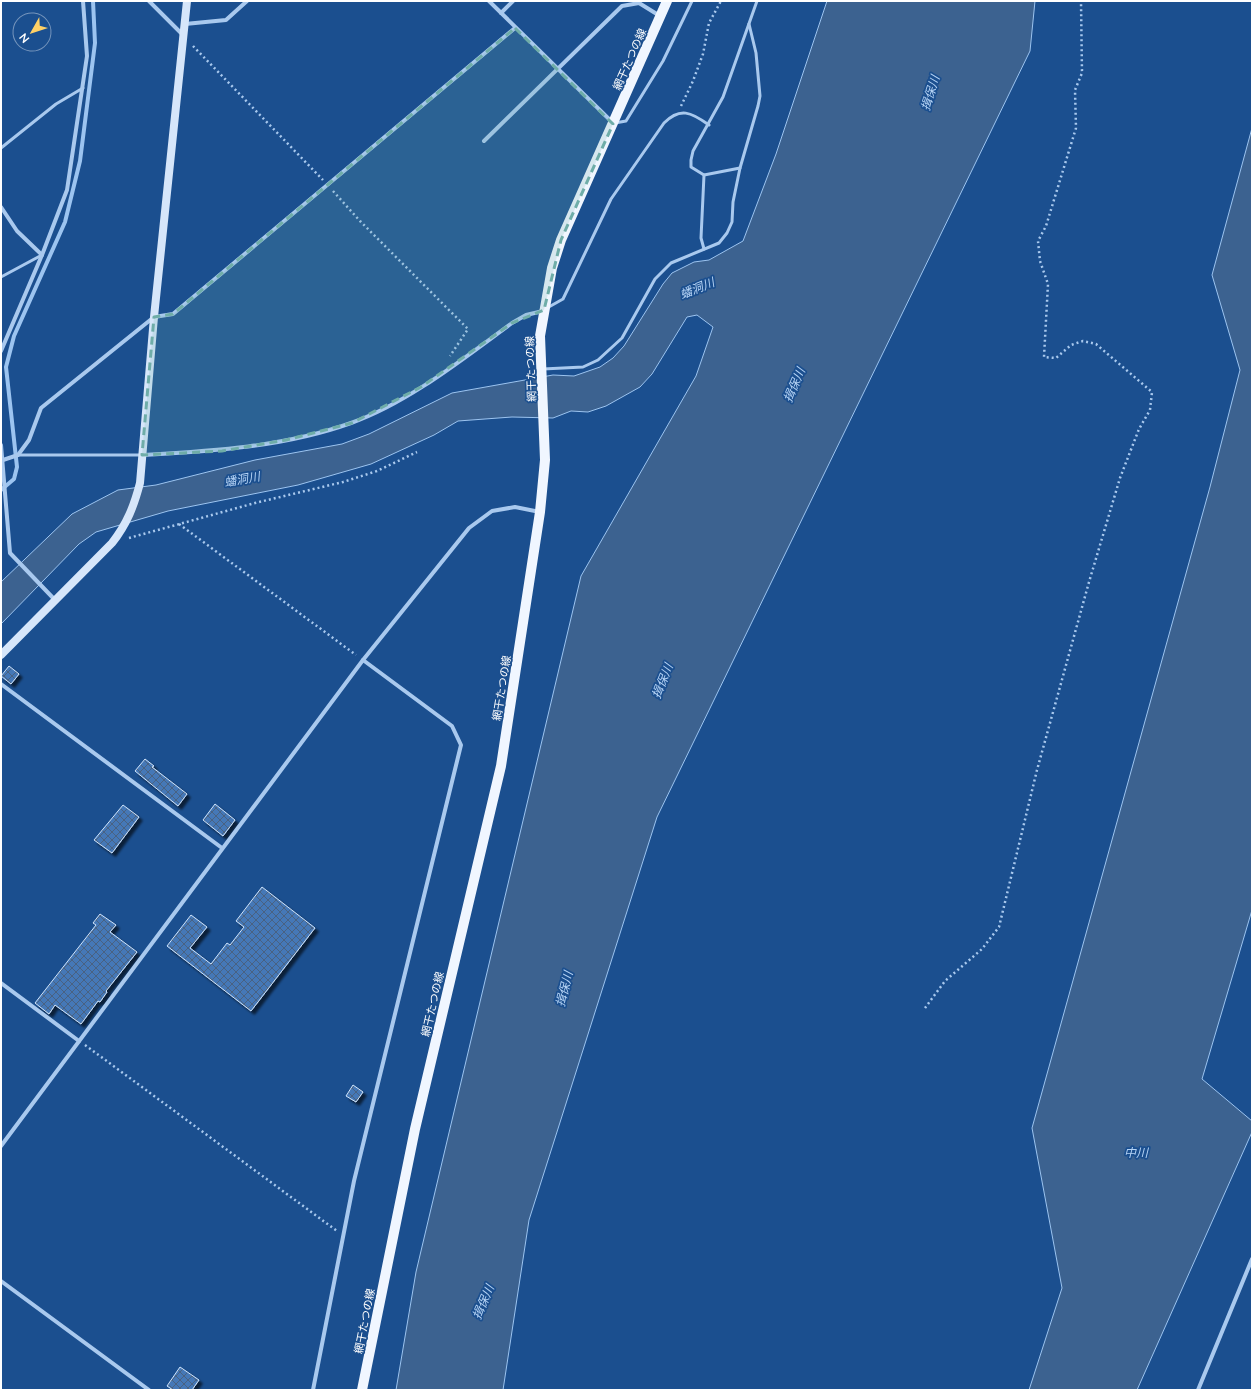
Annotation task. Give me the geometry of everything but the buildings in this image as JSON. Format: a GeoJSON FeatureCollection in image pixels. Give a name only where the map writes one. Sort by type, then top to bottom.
{"type":"FeatureCollection","features":[{"type":"Feature","properties":{"kind":"main road","name":"網干たつの線"},"geometry":{"type":"LineString","coordinates":[[362,1390],[415,1129],[501,766],[540,512],[545,460],[540,336],[552,268],[561,240],[667,1]]}},
{"type":"Feature","properties":{"kind":"street"},"geometry":{"type":"LineString","coordinates":[[1,350],[42,255],[67,190],[87,56],[83,1]]}},
{"type":"Feature","properties":{"kind":"street"},"geometry":{"type":"LineString","coordinates":[[149,1],[184,37]]}},
{"type":"Feature","properties":{"kind":"street"},"geometry":{"type":"LineString","coordinates":[[1,655],[112,543],[129,518],[140,482],[154,317],[187,1]]}},
{"type":"Feature","properties":{"kind":"street"},"geometry":{"type":"LineString","coordinates":[[185,24],[226,20],[247,1]]}},
{"type":"Feature","properties":{"kind":"street"},"geometry":{"type":"LineString","coordinates":[[488,1],[613,124]]}},
{"type":"Feature","properties":{"kind":"street"},"geometry":{"type":"LineString","coordinates":[[501,13],[513,1]]}},
{"type":"Feature","properties":{"kind":"street"},"geometry":{"type":"LineString","coordinates":[[484,141],[622,6],[639,2],[661,16]]}},
{"type":"Feature","properties":{"kind":"street"},"geometry":{"type":"LineString","coordinates":[[3,460],[18,456],[29,440],[41,408],[154,317],[173,314],[328,186],[515,28]]}},
{"type":"Feature","properties":{"kind":"street"},"geometry":{"type":"LineString","coordinates":[[1,207],[17,231],[42,255]]}},
{"type":"Feature","properties":{"kind":"street"},"geometry":{"type":"LineString","coordinates":[[142,455],[222,451],[319,432],[352,423],[386,407],[438,375],[512,323],[526,316],[544,310]]}},
{"type":"Feature","properties":{"kind":"street"},"geometry":{"type":"LineString","coordinates":[[1,445],[10,553],[55,600]]}},
{"type":"Feature","properties":{"kind":"street"},"geometry":{"type":"LineString","coordinates":[[1,1146],[363,660],[468,528],[492,511],[515,507],[540,512]]}},
{"type":"Feature","properties":{"kind":"street"},"geometry":{"type":"LineString","coordinates":[[313,1390],[354,1181],[461,745],[452,726],[363,660]]}},
{"type":"Feature","properties":{"kind":"street"},"geometry":{"type":"LineString","coordinates":[[1,684],[222,848]]}},
{"type":"Feature","properties":{"kind":"street"},"geometry":{"type":"LineString","coordinates":[[1,984],[79,1041]]}},
{"type":"Feature","properties":{"kind":"street"},"geometry":{"type":"LineString","coordinates":[[1198,1390],[1252,1259]]}},
{"type":"Feature","properties":{"kind":"street"},"geometry":{"type":"LineString","coordinates":[[1,1281],[149,1390]]}},
{"type":"Feature","properties":{"kind":"lane"},"geometry":{"type":"LineString","coordinates":[[613,124],[626,121],[663,60],[692,1]]}},
{"type":"Feature","properties":{"kind":"lane"},"geometry":{"type":"LineString","coordinates":[[740,168],[704,175],[691,167],[690,160],[693,151],[709,125],[723,97],[757,1]]}},
{"type":"Feature","properties":{"kind":"lane"},"geometry":{"type":"LineString","coordinates":[[542,369],[583,367],[598,360],[622,338],[656,279],[671,263],[719,243],[727,233],[732,222],[733,202],[740,168],[760,96],[756,53],[749,24]]}},
{"type":"Feature","properties":{"kind":"lane"},"geometry":{"type":"LineString","coordinates":[[1,148],[56,104],[83,88]]}},
{"type":"Feature","properties":{"kind":"lane"},"geometry":{"type":"LineString","coordinates":[[544,310],[563,299],[611,199],[664,123],[672,115],[678,112],[697,116],[709,125]]}},
{"type":"Feature","properties":{"kind":"lane"},"geometry":{"type":"LineString","coordinates":[[704,175],[701,238],[704,249]]}},
{"type":"Feature","properties":{"kind":"lane"},"geometry":{"type":"LineString","coordinates":[[1,277],[42,255]]}},
{"type":"Feature","properties":{"kind":"lane"},"geometry":{"type":"LineString","coordinates":[[18,456],[142,455]]}},
{"type":"Feature","properties":{"kind":"path"},"geometry":{"type":"LineString","coordinates":[[678,112],[704,54],[709,23],[721,1]]}},
{"type":"Feature","properties":{"kind":"path"},"geometry":{"type":"LineString","coordinates":[[925,1008],[945,981],[982,949],[999,927],[1037,770],[1089,582],[1120,478],[1139,429],[1150,410],[1152,392],[1096,344],[1083,341],[1071,345],[1056,358],[1044,357],[1048,284],[1040,261],[1038,241],[1046,226],[1076,128],[1075,90],[1082,73],[1081,1]]}},
{"type":"Feature","properties":{"kind":"path"},"geometry":{"type":"LineString","coordinates":[[184,37],[360,221],[468,329],[453,353],[443,364],[438,375]]}},
{"type":"Feature","properties":{"kind":"path"},"geometry":{"type":"LineString","coordinates":[[112,543],[254,503],[343,482],[377,471],[417,452]]}},
{"type":"Feature","properties":{"kind":"path"},"geometry":{"type":"LineString","coordinates":[[179,524],[363,660]]}},
{"type":"Feature","properties":{"kind":"path"},"geometry":{"type":"LineString","coordinates":[[79,1041],[344,1236]]}},
{"type":"Feature","properties":{"kind":"highlighted area"},"geometry":{"type":"Polygon","coordinates":[[[515,28],[613,124],[561,240],[544,310],[512,323],[421,387],[352,423],[286,440],[222,451],[142,455],[154,317],[173,314],[515,28]]]}},
{"type":"Feature","properties":{"kind":"water"},"geometry":{"type":"Polygon","coordinates":[[[827,1],[1035,1],[1030,51],[657,817],[529,1220],[503,1390],[396,1390],[416,1272],[581,576],[696,376],[713,327],[697,315],[687,317],[652,374],[640,387],[606,406],[588,412],[571,411],[553,418],[512,417],[458,421],[434,435],[371,464],[298,485],[168,511],[96,532],[79,544],[1,624],[1,582],[72,514],[118,490],[156,485],[255,460],[342,444],[369,434],[452,393],[553,375],[574,376],[600,367],[613,358],[624,346],[663,284],[672,273],[694,262],[709,260],[743,241],[776,154],[827,1]]]}},
{"type":"Feature","properties":{"kind":"water","name":"中川"},"geometry":{"type":"Polygon","coordinates":[[[1252,128],[1252,910],[1202,1079],[1252,1121],[1252,1132],[1137,1390],[1029,1390],[1062,1288],[1032,1128],[1210,487],[1240,370],[1212,275],[1252,128]]]}},
{"type":"Feature","properties":{"kind":"waterway"},"geometry":{"type":"LineString","coordinates":[[1,490],[14,479],[17,467],[6,367],[14,336],[65,222],[80,161],[95,43],[93,1]]}},
{"type":"Feature","properties":{"kind":"water label","name":"揖保川"},"geometry":{"type":"Point","coordinates":[930,93]}},
{"type":"Feature","properties":{"kind":"water label","name":"蟠洞川"},"geometry":{"type":"Point","coordinates":[697,288]}},
{"type":"Feature","properties":{"kind":"water label","name":"揖保川"},"geometry":{"type":"Point","coordinates":[794,385]}},
{"type":"Feature","properties":{"kind":"water label","name":"蟠洞川"},"geometry":{"type":"Point","coordinates":[242,479]}},
{"type":"Feature","properties":{"kind":"water label","name":"揖保川"},"geometry":{"type":"Point","coordinates":[662,681]}},
{"type":"Feature","properties":{"kind":"water label","name":"揖保川"},"geometry":{"type":"Point","coordinates":[564,989]}},
{"type":"Feature","properties":{"kind":"water label","name":"揖保川"},"geometry":{"type":"Point","coordinates":[483,1302]}}]}
